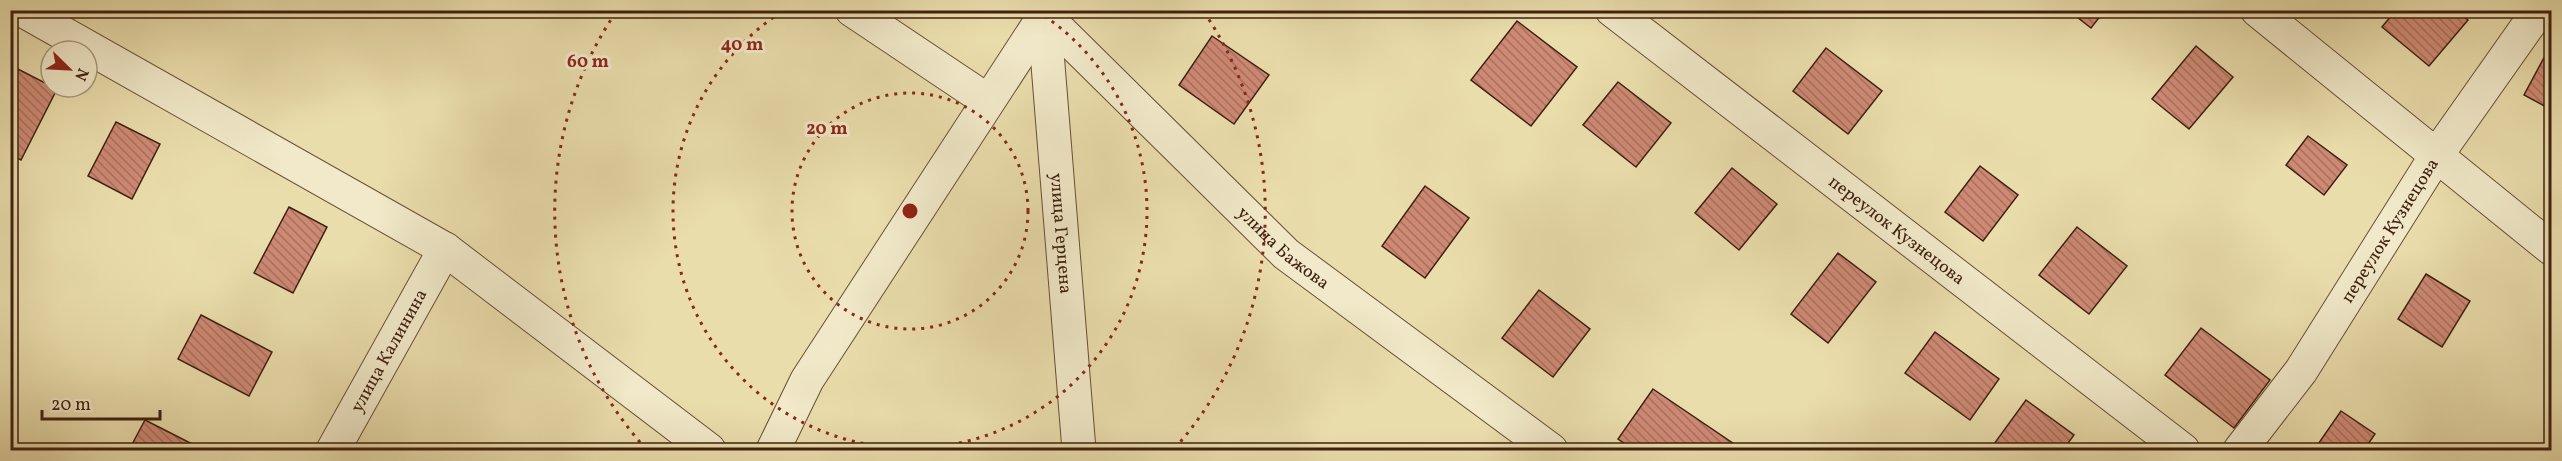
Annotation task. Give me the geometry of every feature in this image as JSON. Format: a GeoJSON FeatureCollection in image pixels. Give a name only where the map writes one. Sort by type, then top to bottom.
{"type":"FeatureCollection","features":[{"type":"Feature","properties":{"kind":"street"},"geometry":{"type":"LineString","coordinates":[[22,10],[445,249],[709,450]]}},
{"type":"Feature","properties":{"kind":"street"},"geometry":{"type":"LineString","coordinates":[[852,10],[988,101]]}},
{"type":"Feature","properties":{"kind":"street","name":"переулок Кузнецова"},"geometry":{"type":"LineString","coordinates":[[1612,10],[2183,450]]}},
{"type":"Feature","properties":{"kind":"street"},"geometry":{"type":"LineString","coordinates":[[2258,10],[2552,249]]}},
{"type":"Feature","properties":{"kind":"street","name":"переулок Кузнецова"},"geometry":{"type":"LineString","coordinates":[[2240,450],[2301,371],[2436,156],[2539,10]]}},
{"type":"Feature","properties":{"kind":"street"},"geometry":{"type":"LineString","coordinates":[[773,450],[807,380],[1046,13]]}},
{"type":"Feature","properties":{"kind":"street","name":"улица Герцена"},"geometry":{"type":"LineString","coordinates":[[1046,13],[1079,450]]}},
{"type":"Feature","properties":{"kind":"street","name":"улица Бажова"},"geometry":{"type":"LineString","coordinates":[[1046,13],[1286,254],[1551,450]]}},
{"type":"Feature","properties":{"kind":"street","name":"улица Калинина"},"geometry":{"type":"LineString","coordinates":[[333,450],[445,249]]}},
{"type":"Feature","properties":{"kind":"building"},"geometry":{"type":"Polygon","coordinates":[[[2068,10],[2105,10],[2091,28],[2068,10]]]}},
{"type":"Feature","properties":{"kind":"building"},"geometry":{"type":"Polygon","coordinates":[[[2396,10],[2456,10],[2468,20],[2429,66],[2382,27],[2396,10]]]}},
{"type":"Feature","properties":{"kind":"building"},"geometry":{"type":"Polygon","coordinates":[[[1517,21],[1577,67],[1531,126],[1471,80],[1517,21]]]}},
{"type":"Feature","properties":{"kind":"building"},"geometry":{"type":"Polygon","coordinates":[[[1212,36],[1269,75],[1234,124],[1179,85],[1212,36]]]}},
{"type":"Feature","properties":{"kind":"building"},"geometry":{"type":"Polygon","coordinates":[[[2196,46],[2233,77],[2189,129],[2152,99],[2196,46]]]}},
{"type":"Feature","properties":{"kind":"building"},"geometry":{"type":"Polygon","coordinates":[[[1826,48],[1882,91],[1848,134],[1793,91],[1826,48]]]}},
{"type":"Feature","properties":{"kind":"building"},"geometry":{"type":"Polygon","coordinates":[[[2546,54],[2552,57],[2552,110],[2524,95],[2546,54]]]}},
{"type":"Feature","properties":{"kind":"building"},"geometry":{"type":"Polygon","coordinates":[[[10,65],[39,80],[39,99],[52,99],[21,160],[10,154],[10,65]]]}},
{"type":"Feature","properties":{"kind":"building"},"geometry":{"type":"Polygon","coordinates":[[[1618,82],[1671,123],[1636,167],[1583,125],[1618,82]]]}},
{"type":"Feature","properties":{"kind":"building"},"geometry":{"type":"Polygon","coordinates":[[[116,122],[160,144],[132,199],[88,176],[116,122]]]}},
{"type":"Feature","properties":{"kind":"building"},"geometry":{"type":"Polygon","coordinates":[[[2308,136],[2347,165],[2324,195],[2286,165],[2308,136]]]}},
{"type":"Feature","properties":{"kind":"building"},"geometry":{"type":"Polygon","coordinates":[[[1980,166],[2018,195],[1983,241],[1945,212],[1980,166]]]}},
{"type":"Feature","properties":{"kind":"building"},"geometry":{"type":"Polygon","coordinates":[[[1732,168],[1777,204],[1739,250],[1695,213],[1732,168]]]}},
{"type":"Feature","properties":{"kind":"building"},"geometry":{"type":"Polygon","coordinates":[[[1425,186],[1469,218],[1425,278],[1382,246],[1425,186]]]}},
{"type":"Feature","properties":{"kind":"building"},"geometry":{"type":"Polygon","coordinates":[[[289,207],[327,227],[293,293],[254,273],[289,207]]]}},
{"type":"Feature","properties":{"kind":"building"},"geometry":{"type":"Polygon","coordinates":[[[2077,227],[2127,266],[2089,314],[2039,275],[2077,227]]]}},
{"type":"Feature","properties":{"kind":"building"},"geometry":{"type":"Polygon","coordinates":[[[1838,253],[1876,282],[1828,343],[1791,314],[1838,253]]]}},
{"type":"Feature","properties":{"kind":"building"},"geometry":{"type":"Polygon","coordinates":[[[2426,274],[2470,301],[2442,347],[2398,319],[2426,274]]]}},
{"type":"Feature","properties":{"kind":"building"},"geometry":{"type":"Polygon","coordinates":[[[1539,290],[1590,329],[1553,377],[1502,338],[1539,290]]]}},
{"type":"Feature","properties":{"kind":"building"},"geometry":{"type":"Polygon","coordinates":[[[201,315],[272,352],[249,396],[178,359],[201,315]]]}},
{"type":"Feature","properties":{"kind":"building"},"geometry":{"type":"Polygon","coordinates":[[[2201,328],[2270,380],[2234,428],[2165,375],[2201,328]]]}},
{"type":"Feature","properties":{"kind":"building"},"geometry":{"type":"Polygon","coordinates":[[[1935,332],[1999,379],[1970,420],[1905,373],[1935,332]]]}},
{"type":"Feature","properties":{"kind":"building"},"geometry":{"type":"Polygon","coordinates":[[[1653,389],[1737,446],[1734,450],[1634,450],[1618,439],[1653,389]]]}},
{"type":"Feature","properties":{"kind":"building"},"geometry":{"type":"Polygon","coordinates":[[[2026,400],[2074,435],[2063,450],[2004,450],[1994,444],[2026,400]]]}},
{"type":"Feature","properties":{"kind":"building"},"geometry":{"type":"Polygon","coordinates":[[[2341,411],[2375,434],[2364,450],[2314,450],[2341,411]]]}},
{"type":"Feature","properties":{"kind":"building"},"geometry":{"type":"Polygon","coordinates":[[[145,420],[204,450],[129,450],[145,420]]]}}]}
